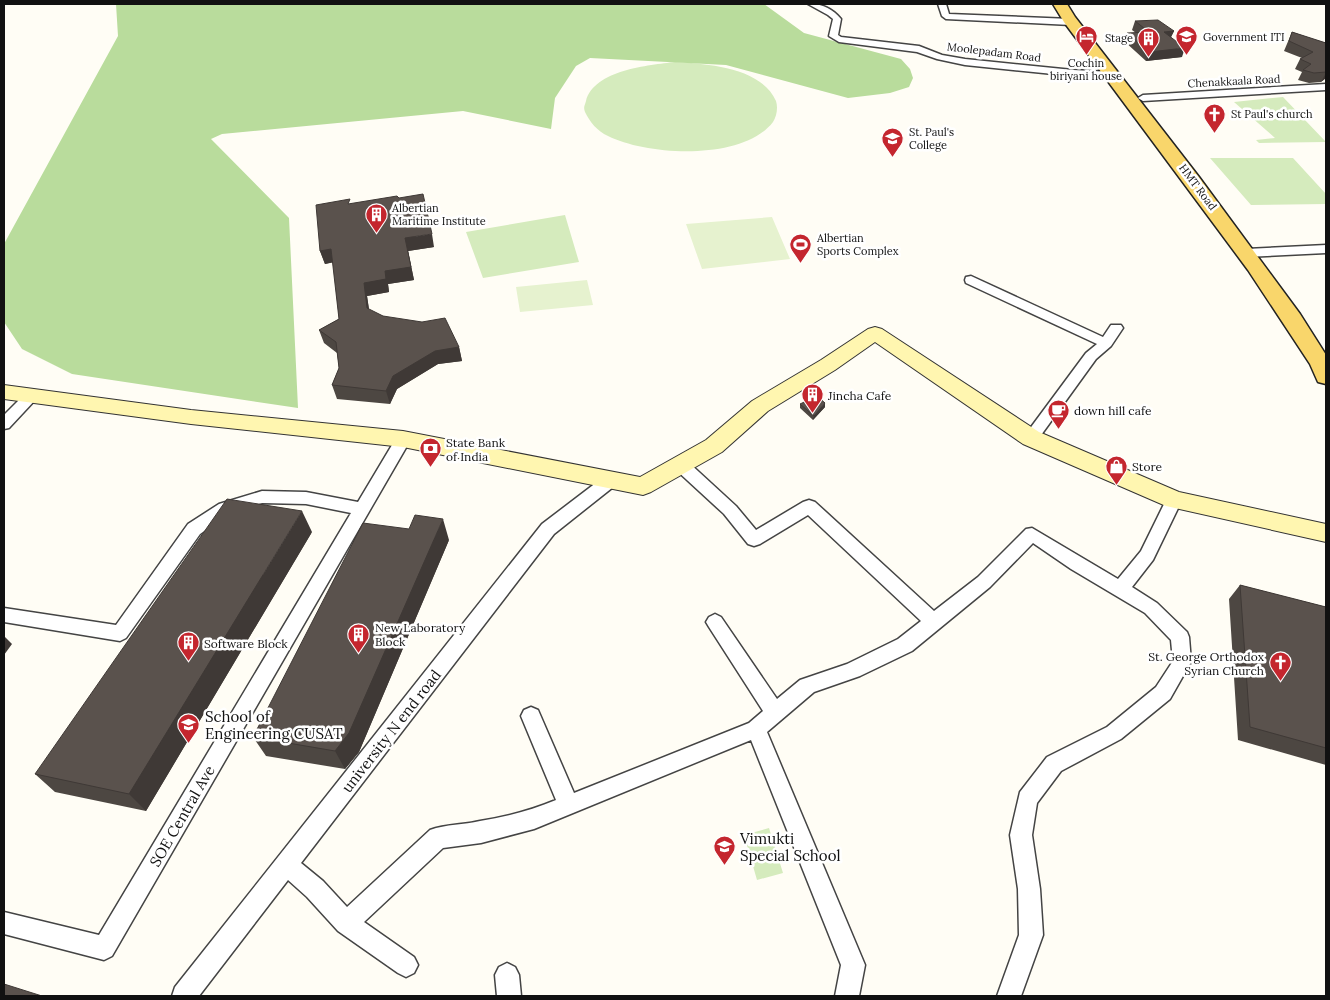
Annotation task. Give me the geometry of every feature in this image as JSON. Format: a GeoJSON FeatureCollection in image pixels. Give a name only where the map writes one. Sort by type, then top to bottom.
{"type":"FeatureCollection","features":[{"type":"Feature","properties":{"kind":"main road","name":"HMT Road"},"geometry":{"type":"LineString","coordinates":[[1060,4],[1071,13],[1147,109],[1254,252],[1326,341]]}},
{"type":"Feature","properties":{"kind":"main road","name":"HMT Road"},"geometry":{"type":"LineString","coordinates":[[1097,47],[1113,75],[1147,109]]}},
{"type":"Feature","properties":{"kind":"main road","name":"HMT Road"},"geometry":{"type":"LineString","coordinates":[[1254,252],[1292,319],[1321,364],[1326,377]]}},
{"type":"Feature","properties":{"kind":"street","name":"Moolepadam Road"},"geometry":{"type":"LineString","coordinates":[[812,4],[831,13],[836,19],[833,36],[840,39],[919,49],[940,57],[965,62],[1113,75]]}},
{"type":"Feature","properties":{"kind":"street"},"geometry":{"type":"LineString","coordinates":[[942,4],[946,16],[1071,13]]}},
{"type":"Feature","properties":{"kind":"street","name":"Chenakkaala Road"},"geometry":{"type":"LineString","coordinates":[[1147,109],[1326,88]]}},
{"type":"Feature","properties":{"kind":"street"},"geometry":{"type":"LineString","coordinates":[[1254,252],[1326,249]]}},
{"type":"Feature","properties":{"kind":"street"},"geometry":{"type":"LineString","coordinates":[[971,280],[1106,343]]}},
{"type":"Feature","properties":{"kind":"street"},"geometry":{"type":"LineString","coordinates":[[1031,438],[1091,356],[1106,343],[1116,328]]}},
{"type":"Feature","properties":{"kind":"street"},"geometry":{"type":"LineString","coordinates":[[4,392],[191,417],[403,439],[643,486],[714,446],[760,406],[828,365],[874,333],[1031,438],[1174,500],[1326,533]]}},
{"type":"Feature","properties":{"kind":"street"},"geometry":{"type":"LineString","coordinates":[[4,424],[32,396]]}},
{"type":"Feature","properties":{"kind":"street","name":"SOE Central Ave"},"geometry":{"type":"LineString","coordinates":[[4,923],[104,948],[403,439]]}},
{"type":"Feature","properties":{"kind":"street"},"geometry":{"type":"LineString","coordinates":[[681,465],[730,510],[754,539],[809,506],[934,622]]}},
{"type":"Feature","properties":{"kind":"street","name":"university N end road"},"geometry":{"type":"LineString","coordinates":[[184,996],[548,529],[611,480]]}},
{"type":"Feature","properties":{"kind":"street"},"geometry":{"type":"LineString","coordinates":[[4,615],[120,633],[194,529],[225,508],[262,497],[306,498],[363,508]]}},
{"type":"Feature","properties":{"kind":"street"},"geometry":{"type":"LineString","coordinates":[[1120,589],[1147,555],[1174,500]]}},
{"type":"Feature","properties":{"kind":"street"},"geometry":{"type":"LineString","coordinates":[[346,923],[438,838],[481,832],[534,819],[756,729],[807,686],[852,670],[905,645],[984,582],[1032,534],[1151,608],[1180,637],[1182,662],[1163,693],[1114,733],[1054,764],[1027,799],[1020,835],[1029,889],[1031,935],[1009,996]]}},
{"type":"Feature","properties":{"kind":"street"},"geometry":{"type":"LineString","coordinates":[[714,622],[775,713]]}},
{"type":"Feature","properties":{"kind":"street"},"geometry":{"type":"LineString","coordinates":[[531,716],[569,806]]}},
{"type":"Feature","properties":{"kind":"street"},"geometry":{"type":"LineString","coordinates":[[756,729],[853,965],[847,996]]}},
{"type":"Feature","properties":{"kind":"street"},"geometry":{"type":"LineString","coordinates":[[287,865],[315,889],[346,923],[406,965]]}},
{"type":"Feature","properties":{"kind":"green space"},"geometry":{"type":"Polygon","coordinates":[[[116,4],[764,4],[804,33],[901,59],[910,69],[913,78],[909,87],[890,93],[848,98],[726,65],[590,58],[576,66],[555,98],[551,129],[463,111],[222,134],[211,139],[289,218],[298,408],[72,374],[22,349],[4,322],[4,244],[118,36],[116,4]]]}},
{"type":"Feature","properties":{"kind":"green space"},"geometry":{"type":"Polygon","coordinates":[[[675,62],[717,66],[746,74],[758,81],[769,90],[776,101],[777,112],[773,122],[759,135],[740,143],[718,149],[670,151],[625,143],[604,134],[589,119],[584,106],[591,91],[600,82],[611,76],[638,67],[675,62]]]}},
{"type":"Feature","properties":{"kind":"green space"},"geometry":{"type":"Polygon","coordinates":[[[1283,97],[1326,142],[1259,143],[1256,140],[1275,138],[1234,102],[1283,97]]]}},
{"type":"Feature","properties":{"kind":"green space"},"geometry":{"type":"Polygon","coordinates":[[[1210,158],[1293,158],[1326,194],[1326,204],[1251,205],[1210,158]]]}},
{"type":"Feature","properties":{"kind":"green space"},"geometry":{"type":"Polygon","coordinates":[[[565,215],[579,262],[483,278],[466,232],[565,215]]]}},
{"type":"Feature","properties":{"kind":"green space"},"geometry":{"type":"Polygon","coordinates":[[[772,217],[790,259],[702,269],[686,224],[772,217]]]}},
{"type":"Feature","properties":{"kind":"green space"},"geometry":{"type":"Polygon","coordinates":[[[587,280],[593,305],[520,312],[516,287],[587,280]]]}},
{"type":"Feature","properties":{"kind":"green space"},"geometry":{"type":"Polygon","coordinates":[[[769,828],[783,873],[757,880],[744,835],[769,828]]]}},
{"type":"Feature","properties":{"kind":"building"},"geometry":{"type":"Polygon","coordinates":[[[1158,20],[1174,31],[1164,32],[1185,48],[1149,52],[1127,33],[1149,32],[1135,21],[1158,20]]]}},
{"type":"Feature","properties":{"kind":"building"},"geometry":{"type":"Polygon","coordinates":[[[1292,32],[1326,43],[1326,72],[1314,73],[1303,70],[1311,64],[1300,59],[1313,52],[1289,41],[1292,32]]]}},
{"type":"Feature","properties":{"kind":"building"},"geometry":{"type":"Polygon","coordinates":[[[423,194],[432,234],[405,238],[411,267],[385,271],[386,279],[364,283],[367,308],[383,316],[422,322],[445,318],[459,347],[435,351],[393,376],[386,391],[332,385],[339,368],[336,342],[319,330],[339,319],[331,249],[320,251],[316,205],[350,199],[348,204],[423,194]]]}},
{"type":"Feature","properties":{"kind":"building","name":"Jincha Cafe"},"geometry":{"type":"Polygon","coordinates":[[[817,396],[825,403],[814,416],[800,404],[817,396]]]}},
{"type":"Feature","properties":{"kind":"building","name":"Software Block"},"geometry":{"type":"Polygon","coordinates":[[[227,499],[302,511],[129,794],[35,774],[227,499]]]}},
{"type":"Feature","properties":{"kind":"building","name":"New Laboratory Block"},"geometry":{"type":"Polygon","coordinates":[[[415,515],[443,519],[349,733],[335,751],[253,737],[363,523],[409,529],[415,515]]]}},
{"type":"Feature","properties":{"kind":"building","name":"St. George Orthodox Syrian Church"},"geometry":{"type":"Polygon","coordinates":[[[1240,585],[1326,607],[1326,748],[1250,727],[1240,585]]]}},
{"type":"Feature","properties":{"kind":"building"},"geometry":{"type":"Polygon","coordinates":[[[4,984],[42,996],[4,996],[4,984]]]}},
{"type":"Feature","properties":{"kind":"place","name":"Cochin biriyani house"},"geometry":{"type":"Point","coordinates":[1086,56]}},
{"type":"Feature","properties":{"kind":"place","name":"Government ITI"},"geometry":{"type":"Point","coordinates":[1187,56]}},
{"type":"Feature","properties":{"kind":"place","name":"Stage"},"geometry":{"type":"Point","coordinates":[1149,57]}},
{"type":"Feature","properties":{"kind":"place","name":"St Paul's church"},"geometry":{"type":"Point","coordinates":[1215,133]}},
{"type":"Feature","properties":{"kind":"place","name":"St. Paul's College"},"geometry":{"type":"Point","coordinates":[893,157]}},
{"type":"Feature","properties":{"kind":"place","name":"Albertian Maritime Institute"},"geometry":{"type":"Point","coordinates":[376,233]}},
{"type":"Feature","properties":{"kind":"place","name":"Albertian Sports Complex"},"geometry":{"type":"Point","coordinates":[801,263]}},
{"type":"Feature","properties":{"kind":"place","name":"Jincha Cafe"},"geometry":{"type":"Point","coordinates":[812,414]}},
{"type":"Feature","properties":{"kind":"place","name":"down hill cafe"},"geometry":{"type":"Point","coordinates":[1058,429]}},
{"type":"Feature","properties":{"kind":"place","name":"State Bank of India"},"geometry":{"type":"Point","coordinates":[430,468]}},
{"type":"Feature","properties":{"kind":"place","name":"Store"},"geometry":{"type":"Point","coordinates":[1116,485]}},
{"type":"Feature","properties":{"kind":"place","name":"New Laboratory Block"},"geometry":{"type":"Point","coordinates":[359,653]}},
{"type":"Feature","properties":{"kind":"place","name":"Software Block"},"geometry":{"type":"Point","coordinates":[188,662]}},
{"type":"Feature","properties":{"kind":"place","name":"St. George Orthodox Syrian Church"},"geometry":{"type":"Point","coordinates":[1280,682]}},
{"type":"Feature","properties":{"kind":"place","name":"School of Engineering CUSAT"},"geometry":{"type":"Point","coordinates":[189,744]}},
{"type":"Feature","properties":{"kind":"place","name":"Vimukti Special School"},"geometry":{"type":"Point","coordinates":[724,866]}}]}
